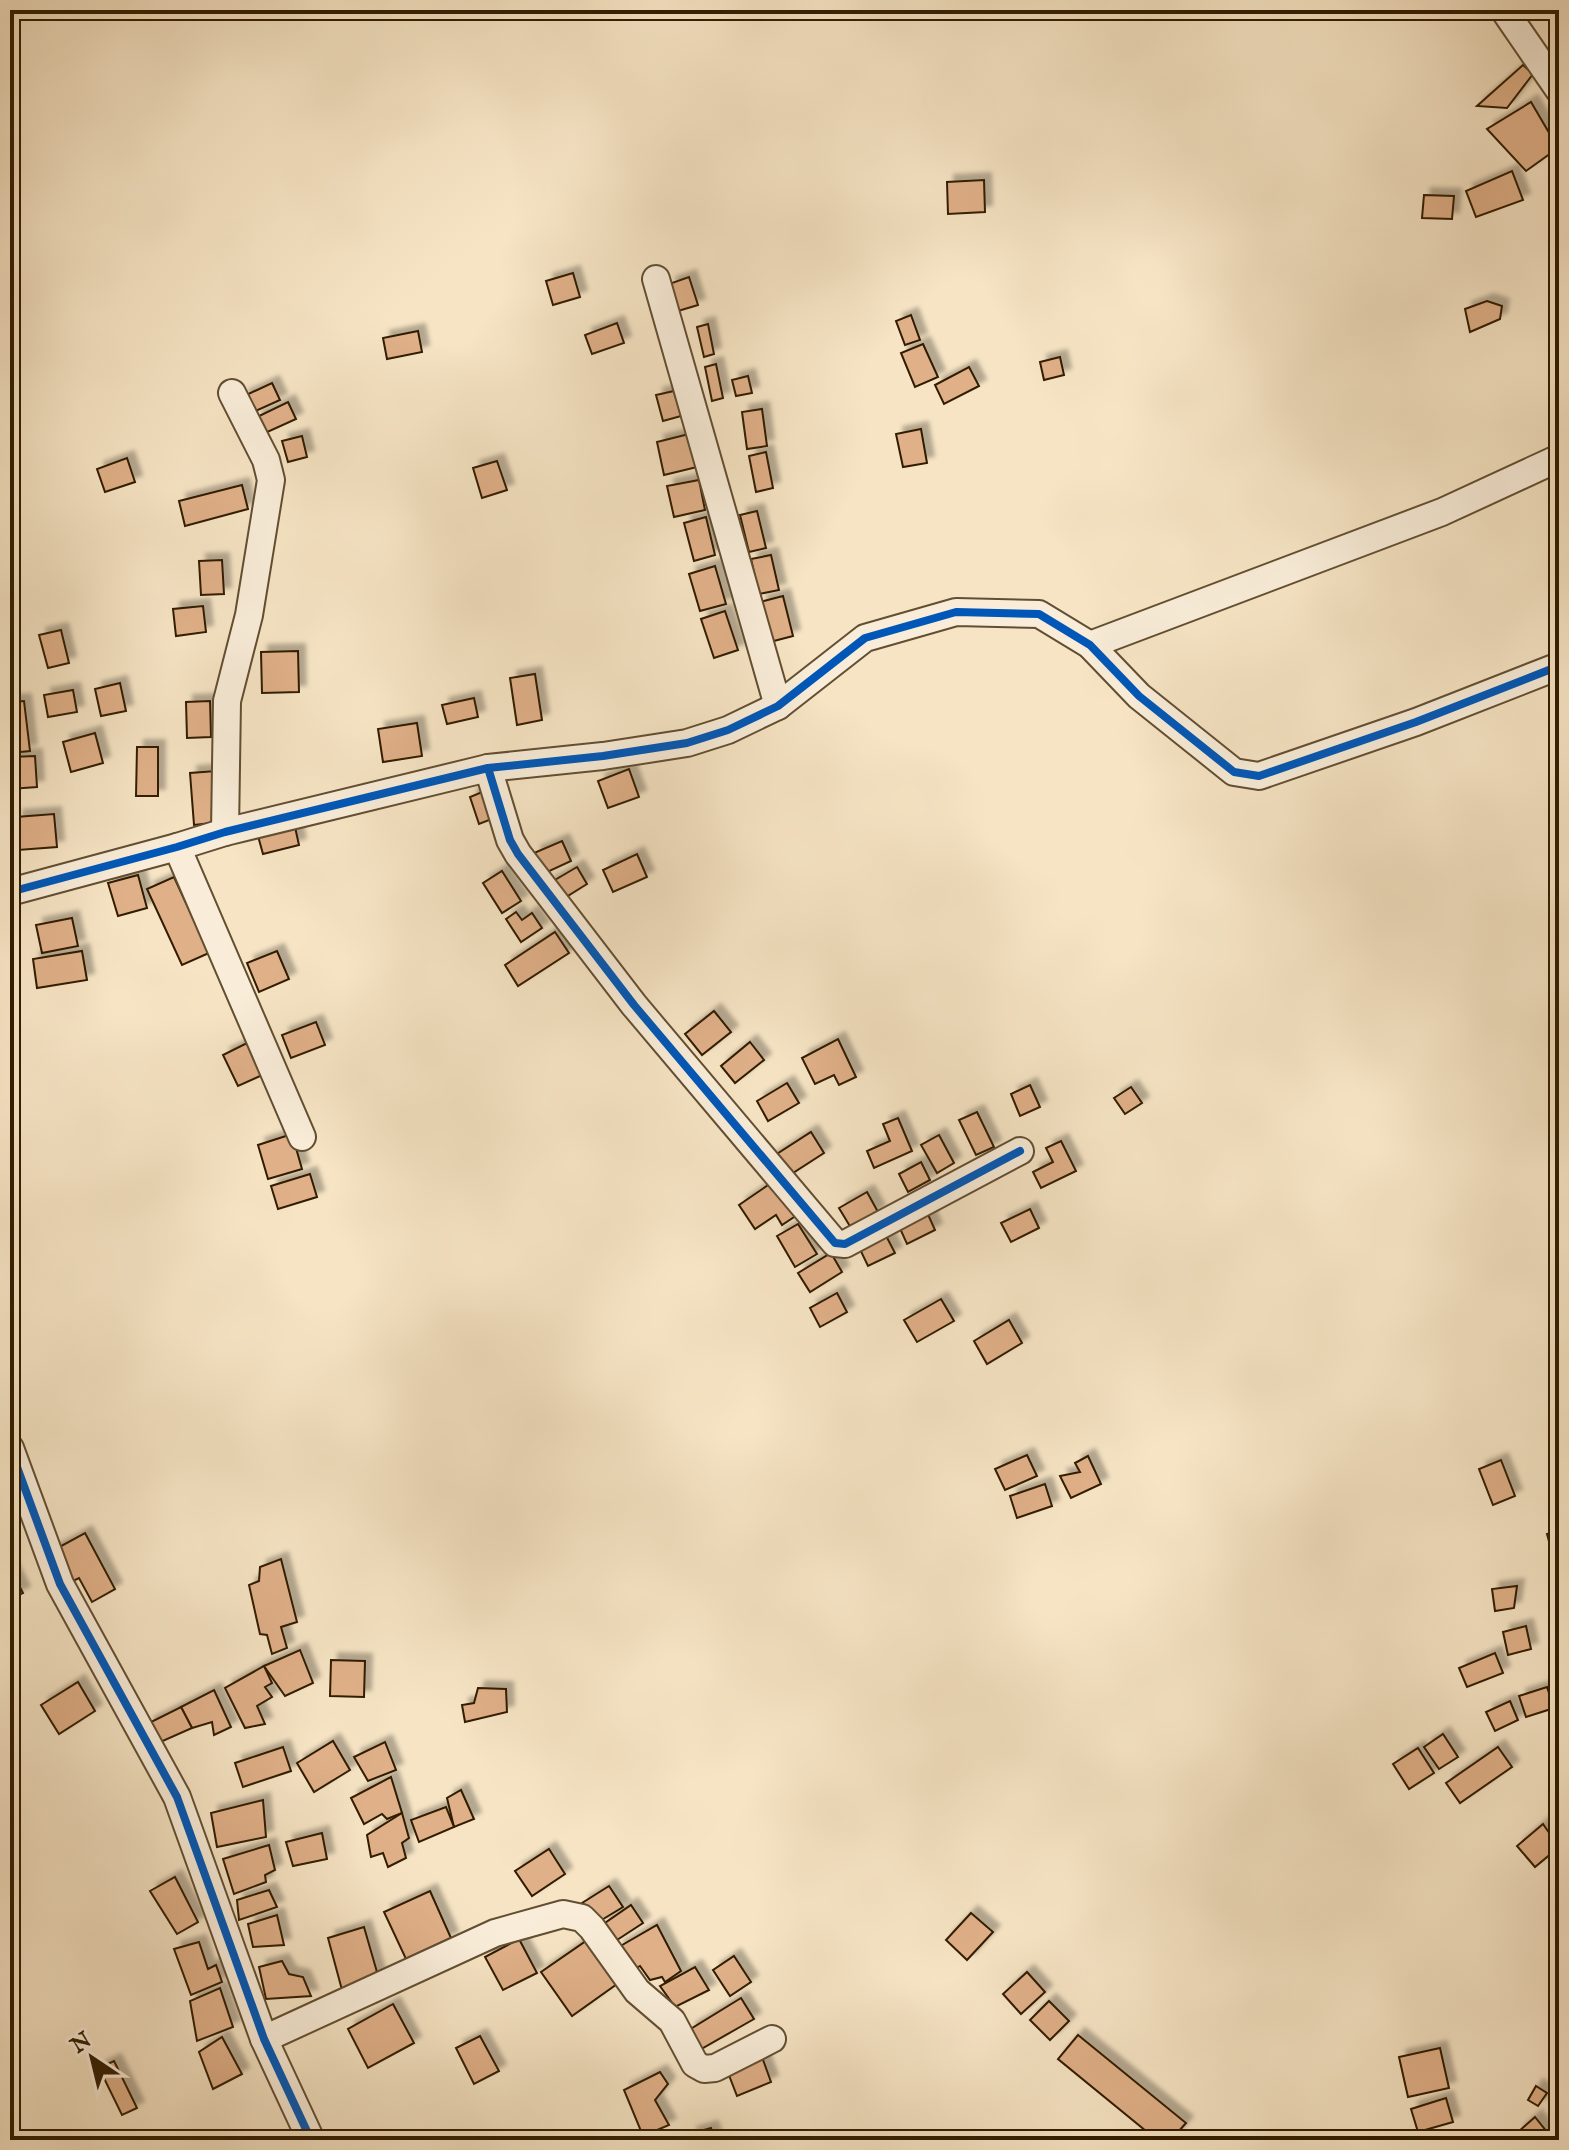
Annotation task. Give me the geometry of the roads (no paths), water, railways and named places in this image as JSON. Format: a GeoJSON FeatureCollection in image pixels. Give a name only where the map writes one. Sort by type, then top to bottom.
{"type":"FeatureCollection","features":[{"type":"Feature","properties":{"kind":"street"},"geometry":{"type":"LineString","coordinates":[[1504,10],[1559,90]]}},
{"type":"Feature","properties":{"kind":"street"},"geometry":{"type":"LineString","coordinates":[[656,279],[778,706]]}},
{"type":"Feature","properties":{"kind":"street"},"geometry":{"type":"LineString","coordinates":[[225,832],[227,701],[249,615],[271,480],[266,460],[232,393]]}},
{"type":"Feature","properties":{"kind":"street"},"geometry":{"type":"LineString","coordinates":[[1090,645],[1442,512],[1559,458]]}},
{"type":"Feature","properties":{"kind":"street"},"geometry":{"type":"LineString","coordinates":[[10,892],[225,832],[488,768],[592,758],[687,743],[728,730],[778,706],[865,638],[956,612],[1039,614],[1090,645],[1139,696],[1234,772],[1259,776],[1416,722],[1559,666]]}},
{"type":"Feature","properties":{"kind":"street"},"geometry":{"type":"LineString","coordinates":[[488,768],[510,840],[518,854],[634,1005],[835,1243],[845,1244],[1020,1151]]}},
{"type":"Feature","properties":{"kind":"street"},"geometry":{"type":"LineString","coordinates":[[177,847],[302,1137]]}},
{"type":"Feature","properties":{"kind":"street"},"geometry":{"type":"LineString","coordinates":[[10,1448],[60,1584],[177,1797],[264,2039],[311,2140]]}},
{"type":"Feature","properties":{"kind":"street"},"geometry":{"type":"LineString","coordinates":[[264,2039],[495,1933],[563,1914],[582,1918],[592,1928],[637,1991],[672,2021],[695,2064],[704,2069],[715,2068],[772,2039]]}}]}
